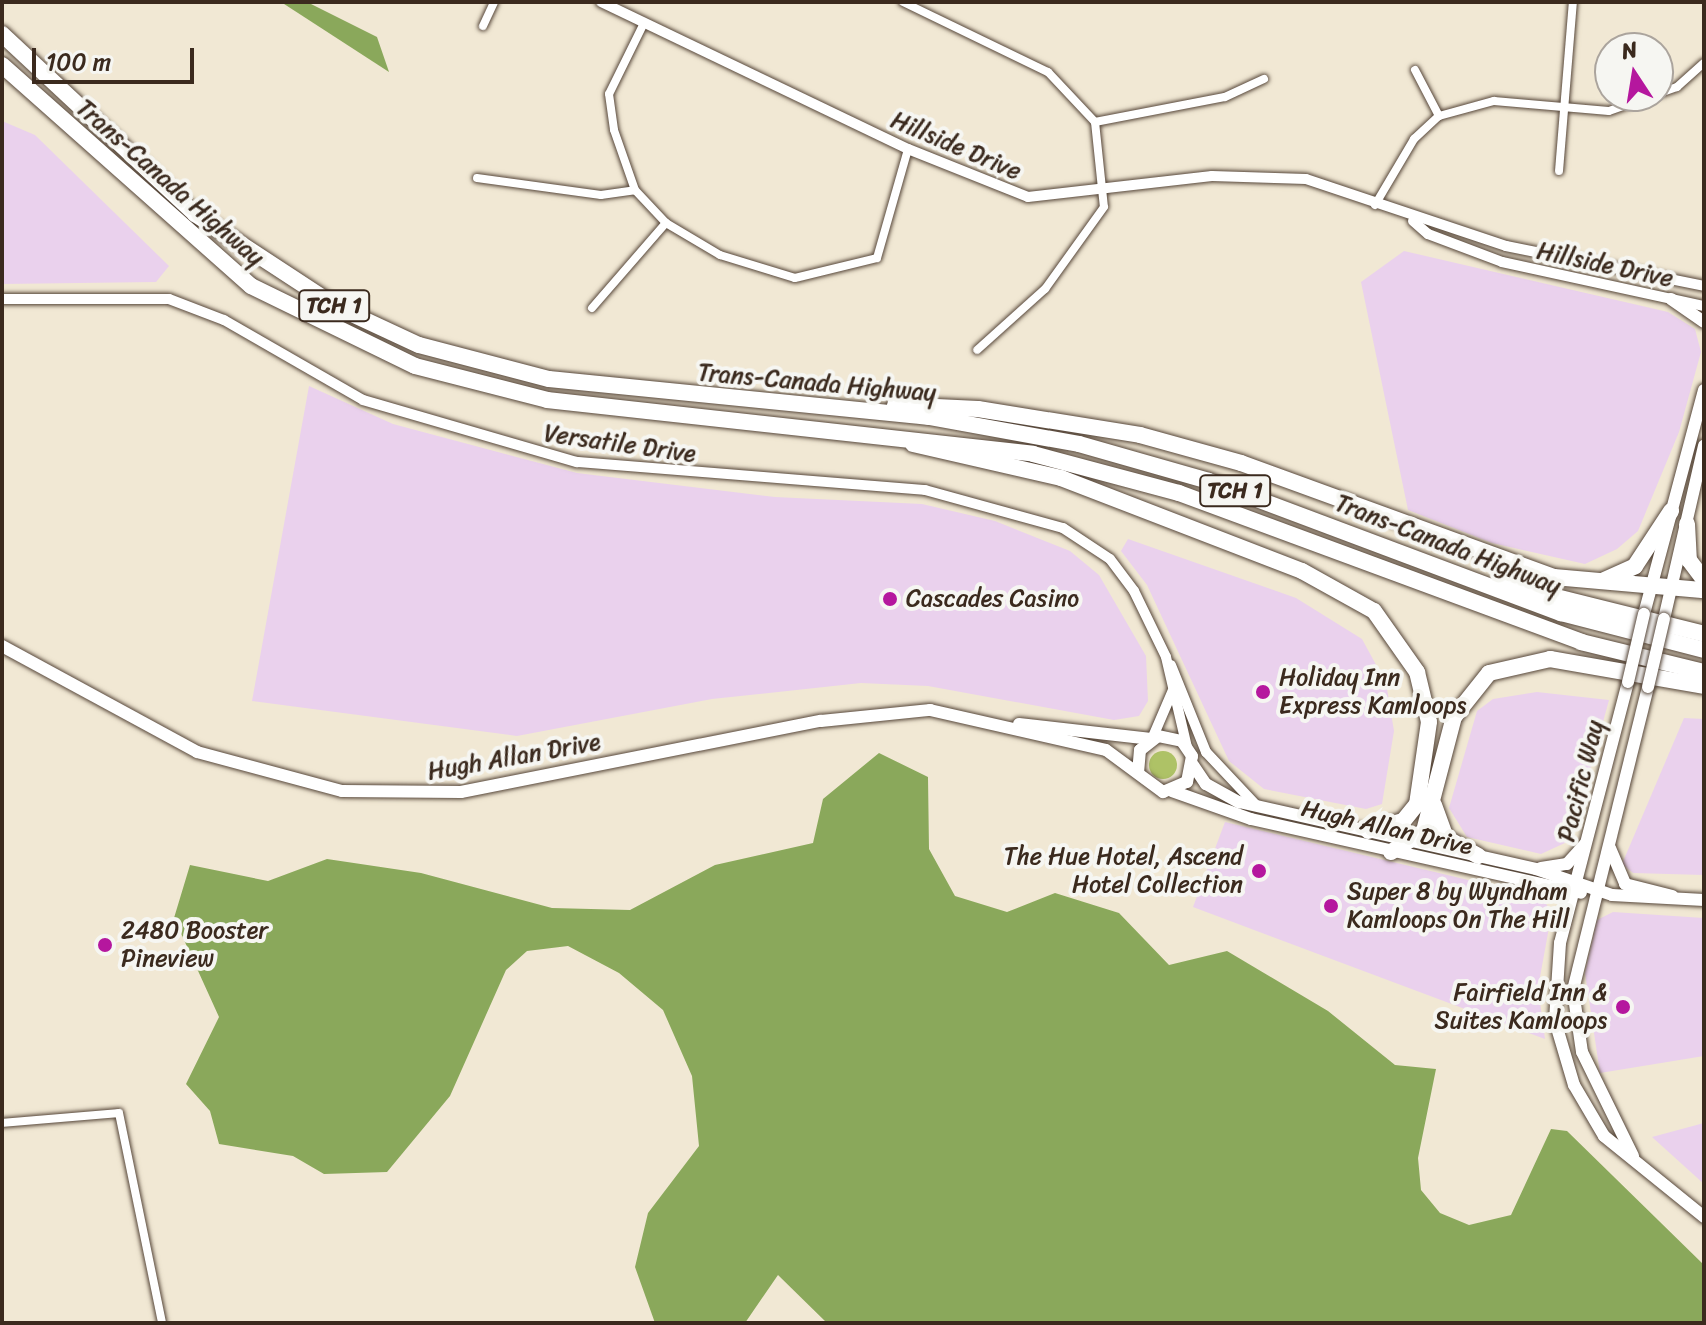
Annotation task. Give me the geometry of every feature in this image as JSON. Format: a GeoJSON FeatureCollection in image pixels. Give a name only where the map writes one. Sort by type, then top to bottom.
{"type":"FeatureCollection","features":[{"type":"Feature","properties":{"kind":"highway","name":"Trans-Canada Highway"},"geometry":{"type":"LineString","coordinates":[[2,34],[195,214],[323,299],[419,345],[549,379],[975,423],[1142,460],[1607,628],[1704,650]]}},
{"type":"Feature","properties":{"kind":"highway","name":"Trans-Canada Highway"},"geometry":{"type":"LineString","coordinates":[[2,65],[251,286],[415,366],[547,400],[885,435],[1033,454],[1146,483],[1571,639],[1704,672]]}},
{"type":"Feature","properties":{"kind":"highway"},"geometry":{"type":"LineString","coordinates":[[830,407],[978,409],[1140,435],[1241,463],[1554,577],[1592,583],[1704,590]]}},
{"type":"Feature","properties":{"kind":"highway"},"geometry":{"type":"LineString","coordinates":[[885,435],[1061,478],[1302,571],[1374,611],[1417,672],[1429,722],[1417,804],[1403,821],[1368,831]]}},
{"type":"Feature","properties":{"kind":"highway"},"geometry":{"type":"LineString","coordinates":[[1592,583],[1635,566],[1671,511]]}},
{"type":"Feature","properties":{"kind":"highway"},"geometry":{"type":"LineString","coordinates":[[1687,524],[1689,560],[1704,580]]}},
{"type":"Feature","properties":{"kind":"highway"},"geometry":{"type":"LineString","coordinates":[[1460,576],[1704,634]]}},
{"type":"Feature","properties":{"kind":"highway"},"geometry":{"type":"LineString","coordinates":[[1391,852],[1413,841],[1424,831],[1463,700],[1509,664],[1577,662],[1704,686]]}},
{"type":"Feature","properties":{"kind":"highway"},"geometry":{"type":"LineString","coordinates":[[1434,791],[1440,830],[1478,856]]}},
{"type":"Feature","properties":{"kind":"main road"},"geometry":{"type":"LineString","coordinates":[[1671,299],[1704,322]]}},
{"type":"Feature","properties":{"kind":"main road","name":"Pacific Way"},"geometry":{"type":"LineString","coordinates":[[1704,390],[1575,888],[1554,990],[1574,1085],[1604,1136],[1704,1217]]}},
{"type":"Feature","properties":{"kind":"main road","name":"Pacific Way"},"geometry":{"type":"LineString","coordinates":[[1636,1162],[1592,1079],[1573,990],[1704,446]]}},
{"type":"Feature","properties":{"kind":"main road","name":"Hugh Allan Drive"},"geometry":{"type":"LineString","coordinates":[[2,646],[197,752],[342,791],[461,792],[876,711],[930,710],[1012,724],[1151,739]]}},
{"type":"Feature","properties":{"kind":"main road","name":"Hugh Allan Drive"},"geometry":{"type":"LineString","coordinates":[[1012,724],[1106,750],[1138,773]]}},
{"type":"Feature","properties":{"kind":"main road"},"geometry":{"type":"LineString","coordinates":[[1175,737],[1187,747],[1193,765],[1172,791],[1155,790],[1138,773],[1137,758],[1151,739],[1175,737]]}},
{"type":"Feature","properties":{"kind":"main road","name":"Hugh Allan Drive"},"geometry":{"type":"LineString","coordinates":[[1193,765],[1206,784],[1257,806],[1536,869],[1575,888]]}},
{"type":"Feature","properties":{"kind":"main road","name":"Hugh Allan Drive"},"geometry":{"type":"LineString","coordinates":[[1172,791],[1251,819],[1391,852],[1596,892],[1701,900]]}},
{"type":"Feature","properties":{"kind":"main road"},"geometry":{"type":"LineString","coordinates":[[1536,869],[1567,864],[1590,838]]}},
{"type":"Feature","properties":{"kind":"main road"},"geometry":{"type":"LineString","coordinates":[[1609,841],[1625,884],[1701,900]]}},
{"type":"Feature","properties":{"kind":"main road"},"geometry":{"type":"LineString","coordinates":[[1574,1085],[1592,1079]]}},
{"type":"Feature","properties":{"kind":"street"},"geometry":{"type":"LineString","coordinates":[[483,26],[494,2]]}},
{"type":"Feature","properties":{"kind":"street","name":"Hillside Drive"},"geometry":{"type":"LineString","coordinates":[[601,2],[908,149],[1028,197],[1103,192],[1261,173],[1306,179],[1412,220],[1704,286]]}},
{"type":"Feature","properties":{"kind":"street"},"geometry":{"type":"LineString","coordinates":[[903,2],[1048,72],[1095,122],[1104,207],[1079,250],[977,350]]}},
{"type":"Feature","properties":{"kind":"street"},"geometry":{"type":"LineString","coordinates":[[1559,171],[1573,2]]}},
{"type":"Feature","properties":{"kind":"street"},"geometry":{"type":"LineString","coordinates":[[644,23],[609,94],[635,190],[666,223],[762,274],[795,278],[862,266],[886,244],[908,149]]}},
{"type":"Feature","properties":{"kind":"street"},"geometry":{"type":"LineString","coordinates":[[1375,206],[1414,139],[1439,116],[1494,101],[1609,111],[1643,104],[1704,63]]}},
{"type":"Feature","properties":{"kind":"street"},"geometry":{"type":"LineString","coordinates":[[1415,70],[1439,116]]}},
{"type":"Feature","properties":{"kind":"street"},"geometry":{"type":"LineString","coordinates":[[1095,122],[1225,97],[1264,79]]}},
{"type":"Feature","properties":{"kind":"street"},"geometry":{"type":"LineString","coordinates":[[477,178],[601,195],[635,190]]}},
{"type":"Feature","properties":{"kind":"street","name":"Hillside Drive"},"geometry":{"type":"LineString","coordinates":[[1412,220],[1428,234],[1502,262],[1704,306]]}},
{"type":"Feature","properties":{"kind":"street"},"geometry":{"type":"LineString","coordinates":[[592,308],[666,223]]}},
{"type":"Feature","properties":{"kind":"street","name":"Versatile Drive"},"geometry":{"type":"LineString","coordinates":[[2,299],[169,299],[224,320],[363,400],[577,462],[925,490],[999,507],[1063,528],[1110,559],[1166,657],[1187,747]]}},
{"type":"Feature","properties":{"kind":"street"},"geometry":{"type":"LineString","coordinates":[[1166,657],[1183,681],[1206,752],[1257,806]]}},
{"type":"Feature","properties":{"kind":"street"},"geometry":{"type":"LineString","coordinates":[[1151,739],[1174,684]]}},
{"type":"Feature","properties":{"kind":"street"},"geometry":{"type":"LineString","coordinates":[[2,1123],[119,1113],[162,1323]]}},
{"type":"Feature","properties":{"kind":"shaded area"},"geometry":{"type":"Polygon","coordinates":[[[2,121],[35,135],[169,266],[156,282],[2,284],[2,121]]]}},
{"type":"Feature","properties":{"kind":"shaded area"},"geometry":{"type":"Polygon","coordinates":[[[1404,251],[1668,312],[1695,329],[1701,352],[1679,432],[1638,531],[1617,549],[1585,564],[1492,543],[1408,510],[1361,282],[1404,251]]]}},
{"type":"Feature","properties":{"kind":"shaded area"},"geometry":{"type":"Polygon","coordinates":[[[309,386],[393,424],[577,473],[775,497],[922,504],[995,521],[1070,551],[1099,575],[1146,656],[1148,701],[1139,716],[1114,720],[928,686],[861,683],[712,699],[517,736],[252,701],[309,386]]]}},
{"type":"Feature","properties":{"kind":"shaded area"},"geometry":{"type":"Polygon","coordinates":[[[1128,539],[1296,598],[1362,639],[1386,683],[1394,731],[1382,804],[1366,809],[1264,789],[1229,761],[1147,585],[1121,551],[1128,539]]]}},
{"type":"Feature","properties":{"kind":"shaded area"},"geometry":{"type":"Polygon","coordinates":[[[1537,692],[1609,700],[1574,828],[1567,842],[1541,854],[1467,837],[1449,808],[1477,711],[1493,699],[1537,692]]]}},
{"type":"Feature","properties":{"kind":"shaded area"},"geometry":{"type":"Polygon","coordinates":[[[1684,718],[1704,719],[1704,875],[1633,873],[1622,864],[1684,718]]]}},
{"type":"Feature","properties":{"kind":"shaded area"},"geometry":{"type":"Polygon","coordinates":[[[1225,822],[1540,897],[1552,911],[1538,988],[1545,1039],[1193,907],[1225,822]]]}},
{"type":"Feature","properties":{"kind":"shaded area"},"geometry":{"type":"Polygon","coordinates":[[[1613,912],[1704,918],[1704,1056],[1600,1073],[1585,973],[1597,920],[1613,912]]]}},
{"type":"Feature","properties":{"kind":"shaded area"},"geometry":{"type":"Polygon","coordinates":[[[1704,1123],[1704,1184],[1652,1137],[1704,1123]]]}},
{"type":"Feature","properties":{"kind":"green space"},"geometry":{"type":"Polygon","coordinates":[[[281,2],[307,2],[377,37],[389,72],[281,2]]]}},
{"type":"Feature","properties":{"kind":"green space"},"geometry":{"type":"Polygon","coordinates":[[[1163,751],[1173,755],[1177,765],[1173,775],[1163,779],[1153,775],[1149,765],[1153,755],[1163,751]]]}},
{"type":"Feature","properties":{"kind":"green space"},"geometry":{"type":"Polygon","coordinates":[[[879,753],[928,777],[929,849],[955,896],[1007,912],[1055,893],[1119,913],[1169,965],[1227,951],[1328,1011],[1395,1065],[1436,1069],[1418,1158],[1421,1190],[1440,1213],[1469,1225],[1511,1215],[1551,1129],[1567,1131],[1704,1265],[1704,1323],[827,1323],[778,1275],[745,1323],[655,1323],[635,1267],[648,1213],[699,1146],[692,1076],[663,1010],[619,973],[568,946],[527,951],[506,970],[450,1096],[387,1172],[324,1174],[293,1156],[219,1144],[210,1111],[186,1084],[219,1017],[174,918],[190,865],[268,881],[327,859],[421,873],[552,908],[630,910],[715,865],[813,843],[823,799],[879,753]]]}},
{"type":"Feature","properties":{"kind":"place","name":"Cascades Casino"},"geometry":{"type":"Point","coordinates":[890,599]}},
{"type":"Feature","properties":{"kind":"place","name":"Holiday Inn Express Kamloops"},"geometry":{"type":"Point","coordinates":[1263,692]}},
{"type":"Feature","properties":{"kind":"place","name":"The Hue Hotel, Ascend Hotel Collection"},"geometry":{"type":"Point","coordinates":[1259,871]}},
{"type":"Feature","properties":{"kind":"place","name":"Super 8 by Wyndham Kamloops On The Hill"},"geometry":{"type":"Point","coordinates":[1331,906]}},
{"type":"Feature","properties":{"kind":"place","name":"2480 Booster Pineview"},"geometry":{"type":"Point","coordinates":[105,945]}},
{"type":"Feature","properties":{"kind":"place","name":"Fairfield Inn & Suites Kamloops"},"geometry":{"type":"Point","coordinates":[1623,1007]}}]}
